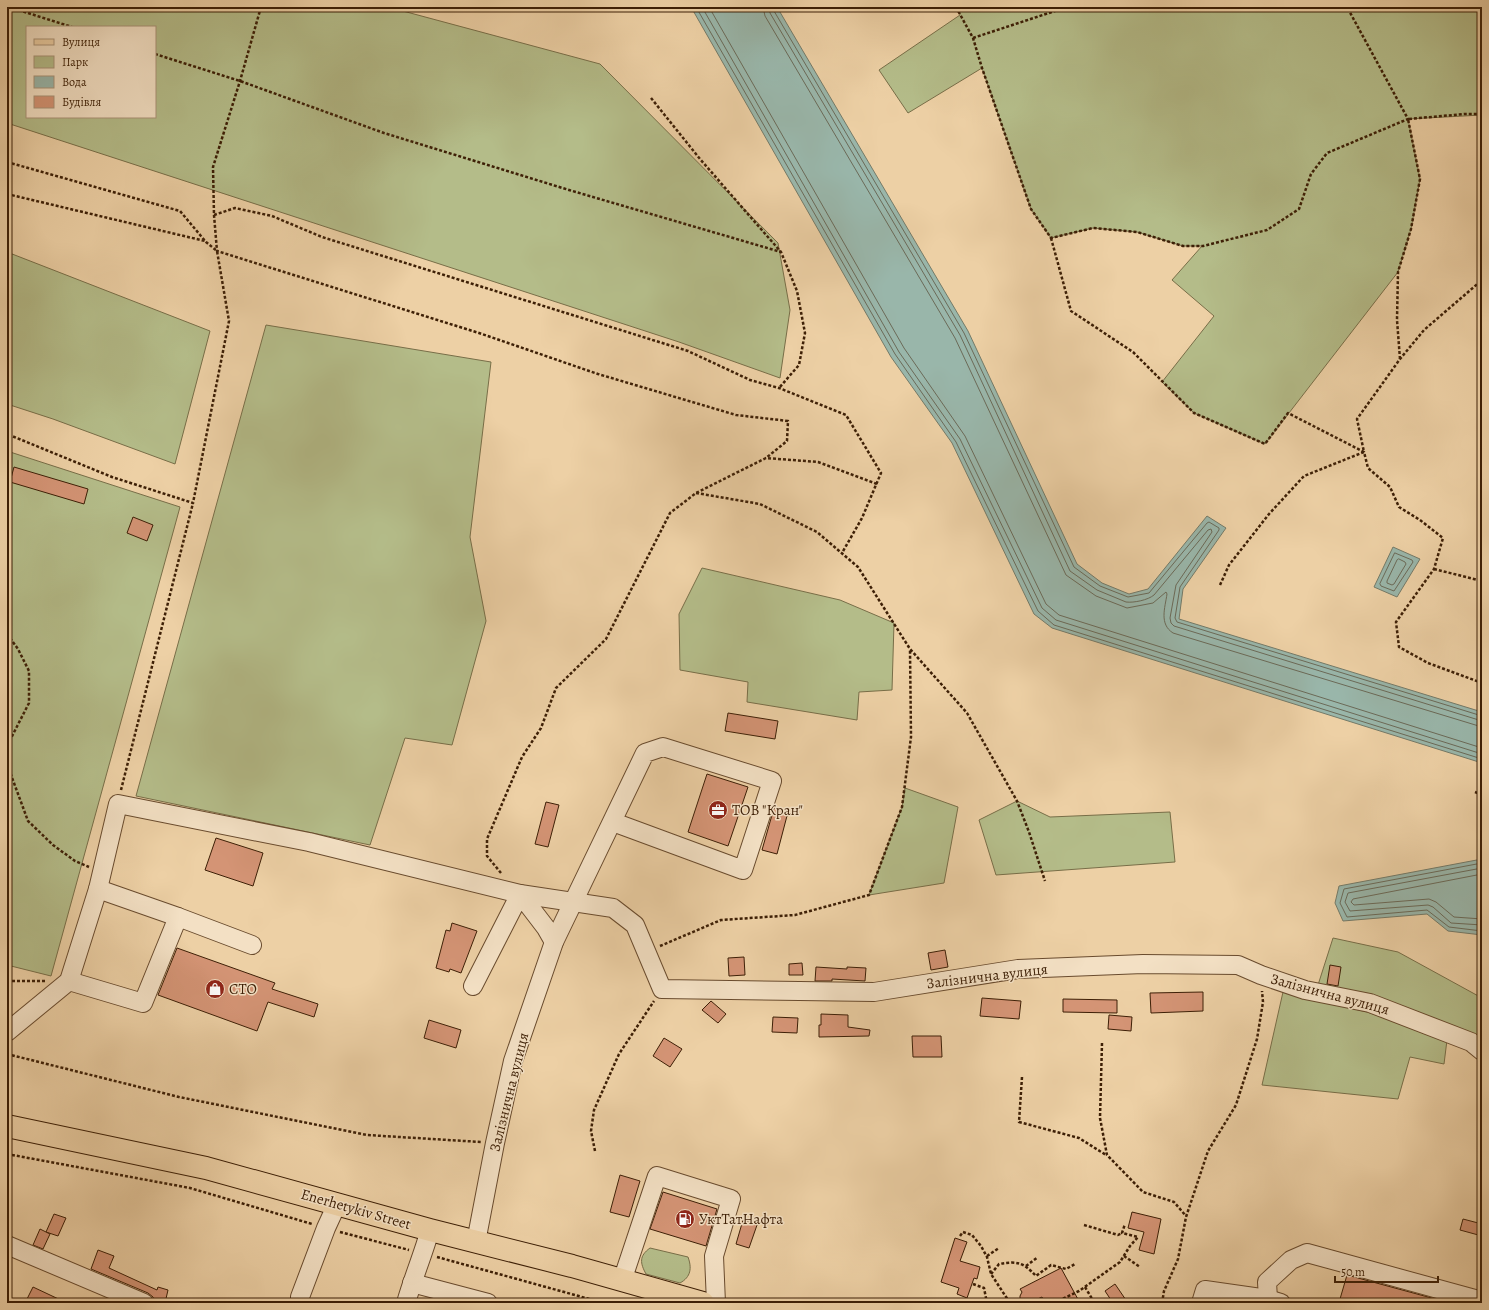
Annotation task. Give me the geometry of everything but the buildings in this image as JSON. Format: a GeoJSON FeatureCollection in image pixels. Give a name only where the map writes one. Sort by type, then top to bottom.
{"type":"FeatureCollection","features":[{"type":"Feature","properties":{"kind":"main road","name":"Enerhetykiv Street"},"geometry":{"type":"LineString","coordinates":[[7,1126],[206,1168],[430,1230],[572,1266],[675,1299],[703,1303]]}},
{"type":"Feature","properties":{"kind":"street","name":"Залізнична вулиця"},"geometry":{"type":"LineString","coordinates":[[476,1242],[495,1143],[513,1061],[554,942],[645,753],[663,747],[772,781],[743,870],[613,822]]}},
{"type":"Feature","properties":{"kind":"street"},"geometry":{"type":"LineString","coordinates":[[7,1032],[70,980],[99,881],[118,804],[309,842],[520,894],[576,897],[613,908],[635,925],[662,989]]}},
{"type":"Feature","properties":{"kind":"street"},"geometry":{"type":"LineString","coordinates":[[99,881],[178,917],[252,945]]}},
{"type":"Feature","properties":{"kind":"street"},"geometry":{"type":"LineString","coordinates":[[520,894],[546,928],[554,942]]}},
{"type":"Feature","properties":{"kind":"street"},"geometry":{"type":"LineString","coordinates":[[473,986],[520,894]]}},
{"type":"Feature","properties":{"kind":"street"},"geometry":{"type":"LineString","coordinates":[[70,980],[143,1003],[178,917]]}},
{"type":"Feature","properties":{"kind":"street","name":"Залізнична вулиця"},"geometry":{"type":"LineString","coordinates":[[662,989],[874,992],[1018,969],[1143,964],[1238,965],[1261,975],[1305,990],[1370,1003],[1471,1042],[1482,1051]]}},
{"type":"Feature","properties":{"kind":"street"},"geometry":{"type":"LineString","coordinates":[[622,1281],[657,1176],[731,1200],[714,1256],[716,1303]]}},
{"type":"Feature","properties":{"kind":"street"},"geometry":{"type":"LineString","coordinates":[[300,1303],[300,1297],[326,1228],[337,1204]]}},
{"type":"Feature","properties":{"kind":"street"},"geometry":{"type":"LineString","coordinates":[[406,1303],[412,1283],[424,1254],[430,1230]]}},
{"type":"Feature","properties":{"kind":"street"},"geometry":{"type":"LineString","coordinates":[[7,1245],[144,1303]]}},
{"type":"Feature","properties":{"kind":"street"},"geometry":{"type":"LineString","coordinates":[[1201,1303],[1205,1290],[1274,1301],[1267,1282],[1291,1260],[1307,1253],[1482,1301]]}},
{"type":"Feature","properties":{"kind":"street"},"geometry":{"type":"LineString","coordinates":[[412,1283],[488,1303]]}},
{"type":"Feature","properties":{"kind":"path"},"geometry":{"type":"LineString","coordinates":[[9,7],[69,26]]}},
{"type":"Feature","properties":{"kind":"path"},"geometry":{"type":"LineString","coordinates":[[118,804],[193,503],[229,321],[217,251],[214,215],[213,167],[261,7]]}},
{"type":"Feature","properties":{"kind":"path"},"geometry":{"type":"LineString","coordinates":[[956,7],[973,38],[1031,209],[1051,238],[1071,311],[1133,352],[1194,414],[1265,444],[1288,413],[1364,452]]}},
{"type":"Feature","properties":{"kind":"path"},"geometry":{"type":"LineString","coordinates":[[973,38],[1067,7]]}},
{"type":"Feature","properties":{"kind":"path"},"geometry":{"type":"LineString","coordinates":[[1347,7],[1408,119],[1420,179],[1411,228],[1398,272],[1397,320],[1400,360]]}},
{"type":"Feature","properties":{"kind":"path"},"geometry":{"type":"LineString","coordinates":[[156,54],[240,81],[384,133],[576,192],[781,252]]}},
{"type":"Feature","properties":{"kind":"path"},"geometry":{"type":"LineString","coordinates":[[651,98],[700,159],[781,252],[797,291],[805,333],[799,365],[779,388]]}},
{"type":"Feature","properties":{"kind":"path"},"geometry":{"type":"LineString","coordinates":[[1051,238],[1093,228],[1138,232],[1183,246],[1203,246],[1267,230],[1299,209],[1311,174],[1327,153],[1408,119],[1482,114]]}},
{"type":"Feature","properties":{"kind":"path"},"geometry":{"type":"LineString","coordinates":[[7,162],[180,211],[206,242],[217,251],[480,333],[598,374],[685,400],[736,415],[788,421],[787,441],[766,458],[696,492],[670,513],[606,639],[556,688],[540,728],[519,764],[487,838],[487,856],[520,894]]}},
{"type":"Feature","properties":{"kind":"path"},"geometry":{"type":"LineString","coordinates":[[7,194],[206,242]]}},
{"type":"Feature","properties":{"kind":"path"},"geometry":{"type":"LineString","coordinates":[[214,215],[235,208],[272,216],[322,237],[688,351],[750,380],[779,388],[846,415],[881,472],[862,518],[842,553]]}},
{"type":"Feature","properties":{"kind":"path"},"geometry":{"type":"LineString","coordinates":[[1482,280],[1424,330],[1357,419],[1368,468],[1390,487],[1399,507],[1420,520],[1443,538],[1434,569],[1396,622],[1399,647],[1428,663],[1482,683]]}},
{"type":"Feature","properties":{"kind":"path"},"geometry":{"type":"LineString","coordinates":[[7,434],[112,477],[193,503]]}},
{"type":"Feature","properties":{"kind":"path"},"geometry":{"type":"LineString","coordinates":[[1220,585],[1229,565],[1269,514],[1304,476],[1364,452]]}},
{"type":"Feature","properties":{"kind":"path"},"geometry":{"type":"LineString","coordinates":[[766,458],[818,462],[877,484]]}},
{"type":"Feature","properties":{"kind":"path"},"geometry":{"type":"LineString","coordinates":[[696,492],[760,504],[817,532],[858,567],[910,649],[967,713],[1017,801],[1045,881]]}},
{"type":"Feature","properties":{"kind":"path"},"geometry":{"type":"LineString","coordinates":[[1434,569],[1482,581]]}},
{"type":"Feature","properties":{"kind":"path"},"geometry":{"type":"LineString","coordinates":[[7,634],[18,649],[29,671],[29,703],[7,746]]}},
{"type":"Feature","properties":{"kind":"path"},"geometry":{"type":"LineString","coordinates":[[646,952],[721,920],[795,915],[869,895],[902,807],[911,737],[910,649]]}},
{"type":"Feature","properties":{"kind":"path"},"geometry":{"type":"LineString","coordinates":[[7,764],[28,821],[53,845],[99,881]]}},
{"type":"Feature","properties":{"kind":"path"},"geometry":{"type":"LineString","coordinates":[[1475,792],[1482,795]]}},
{"type":"Feature","properties":{"kind":"path"},"geometry":{"type":"LineString","coordinates":[[1162,1303],[1164,1291],[1178,1259],[1186,1217],[1208,1151],[1236,1105],[1257,1039],[1263,1002],[1261,975]]}},
{"type":"Feature","properties":{"kind":"path"},"geometry":{"type":"LineString","coordinates":[[7,981],[70,980]]}},
{"type":"Feature","properties":{"kind":"path"},"geometry":{"type":"LineString","coordinates":[[595,1151],[591,1131],[594,1110],[619,1054],[662,989]]}},
{"type":"Feature","properties":{"kind":"path"},"geometry":{"type":"LineString","coordinates":[[1102,1043],[1100,1118],[1106,1155]]}},
{"type":"Feature","properties":{"kind":"path"},"geometry":{"type":"LineString","coordinates":[[7,1054],[179,1097],[367,1135],[495,1143]]}},
{"type":"Feature","properties":{"kind":"path"},"geometry":{"type":"LineString","coordinates":[[1022,1077],[1019,1122],[1079,1138],[1106,1155],[1143,1192],[1174,1202],[1186,1217]]}},
{"type":"Feature","properties":{"kind":"path"},"geometry":{"type":"LineString","coordinates":[[7,1154],[190,1188],[326,1228],[604,1303]]}},
{"type":"Feature","properties":{"kind":"path"},"geometry":{"type":"LineString","coordinates":[[1122,1233],[1125,1224]]}},
{"type":"Feature","properties":{"kind":"path"},"geometry":{"type":"LineString","coordinates":[[1054,1303],[1085,1287],[1120,1262],[1138,1237],[1122,1233],[1118,1235],[1084,1225]]}},
{"type":"Feature","properties":{"kind":"path"},"geometry":{"type":"LineString","coordinates":[[960,1236],[963,1232],[972,1235],[981,1246],[987,1256],[991,1274],[1010,1303]]}},
{"type":"Feature","properties":{"kind":"path"},"geometry":{"type":"LineString","coordinates":[[987,1256],[999,1248]]}},
{"type":"Feature","properties":{"kind":"path"},"geometry":{"type":"LineString","coordinates":[[1124,1256],[1140,1267]]}},
{"type":"Feature","properties":{"kind":"path"},"geometry":{"type":"LineString","coordinates":[[1026,1266],[1038,1257]]}},
{"type":"Feature","properties":{"kind":"path"},"geometry":{"type":"LineString","coordinates":[[991,1274],[999,1264],[1012,1262],[1026,1266],[1036,1276],[1052,1265],[1066,1269],[1075,1264]]}},
{"type":"Feature","properties":{"kind":"path"},"geometry":{"type":"LineString","coordinates":[[973,1284],[984,1288],[987,1303]]}},
{"type":"Feature","properties":{"kind":"path"},"geometry":{"type":"LineString","coordinates":[[1085,1287],[1096,1303]]}},
{"type":"Feature","properties":{"kind":"green space"},"geometry":{"type":"Polygon","coordinates":[[[7,7],[388,7],[600,64],[778,243],[790,310],[780,378],[679,342],[7,123],[7,7]]]}},
{"type":"Feature","properties":{"kind":"green space"},"geometry":{"type":"Polygon","coordinates":[[[956,7],[1482,7],[1482,115],[1408,119],[1420,179],[1411,229],[1398,272],[1265,444],[1194,413],[1162,382],[1214,316],[1172,280],[1202,246],[1183,246],[1137,232],[1093,228],[1051,238],[1031,209],[982,68],[908,113],[879,70],[960,15],[956,7]]]}},
{"type":"Feature","properties":{"kind":"green space"},"geometry":{"type":"Polygon","coordinates":[[[7,252],[210,331],[175,464],[53,419],[7,404],[7,252]]]}},
{"type":"Feature","properties":{"kind":"green space"},"geometry":{"type":"Polygon","coordinates":[[[266,325],[491,362],[470,537],[486,621],[452,745],[405,738],[370,845],[136,796],[266,325]]]}},
{"type":"Feature","properties":{"kind":"green space"},"geometry":{"type":"Polygon","coordinates":[[[7,451],[180,507],[51,976],[7,965],[7,451]]]}},
{"type":"Feature","properties":{"kind":"green space"},"geometry":{"type":"Polygon","coordinates":[[[702,568],[840,600],[894,623],[892,690],[859,692],[857,720],[747,702],[748,682],[680,670],[679,614],[702,568]]]}},
{"type":"Feature","properties":{"kind":"green space"},"geometry":{"type":"Polygon","coordinates":[[[905,788],[958,807],[944,883],[869,895],[902,807],[905,788]]]}},
{"type":"Feature","properties":{"kind":"green space"},"geometry":{"type":"Polygon","coordinates":[[[1017,801],[1050,817],[1170,812],[1175,862],[996,875],[979,820],[1017,801]]]}},
{"type":"Feature","properties":{"kind":"green space"},"geometry":{"type":"Polygon","coordinates":[[[1333,938],[1398,952],[1482,998],[1482,1040],[1473,1034],[1371,994],[1318,985],[1333,938]]]}},
{"type":"Feature","properties":{"kind":"green space"},"geometry":{"type":"Polygon","coordinates":[[[1283,992],[1367,1012],[1447,1040],[1444,1064],[1410,1057],[1398,1099],[1262,1085],[1283,992]]]}},
{"type":"Feature","properties":{"kind":"green space"},"geometry":{"type":"Polygon","coordinates":[[[650,1248],[688,1257],[690,1272],[684,1281],[680,1283],[646,1274],[642,1263],[642,1257],[650,1248]]]}},
{"type":"Feature","properties":{"kind":"water"},"geometry":{"type":"Polygon","coordinates":[[[691,7],[777,7],[968,331],[1077,564],[1102,583],[1129,594],[1148,589],[1207,516],[1226,528],[1183,589],[1179,619],[1482,712],[1482,763],[1052,628],[1034,614],[952,443],[891,357],[691,7]]]}},
{"type":"Feature","properties":{"kind":"water"},"geometry":{"type":"Polygon","coordinates":[[[1393,547],[1420,559],[1397,597],[1374,587],[1393,547]]]}},
{"type":"Feature","properties":{"kind":"water"},"geometry":{"type":"Polygon","coordinates":[[[1482,859],[1482,935],[1448,931],[1427,914],[1343,921],[1335,903],[1339,886],[1482,859]]]}},
{"type":"Feature","properties":{"kind":"place","name":"ТОВ \"Кран\""},"geometry":{"type":"Point","coordinates":[718,810]}},
{"type":"Feature","properties":{"kind":"place","name":"СТО"},"geometry":{"type":"Point","coordinates":[215,989]}},
{"type":"Feature","properties":{"kind":"place","name":"УктТатНафта"},"geometry":{"type":"Point","coordinates":[685,1219]}}]}
